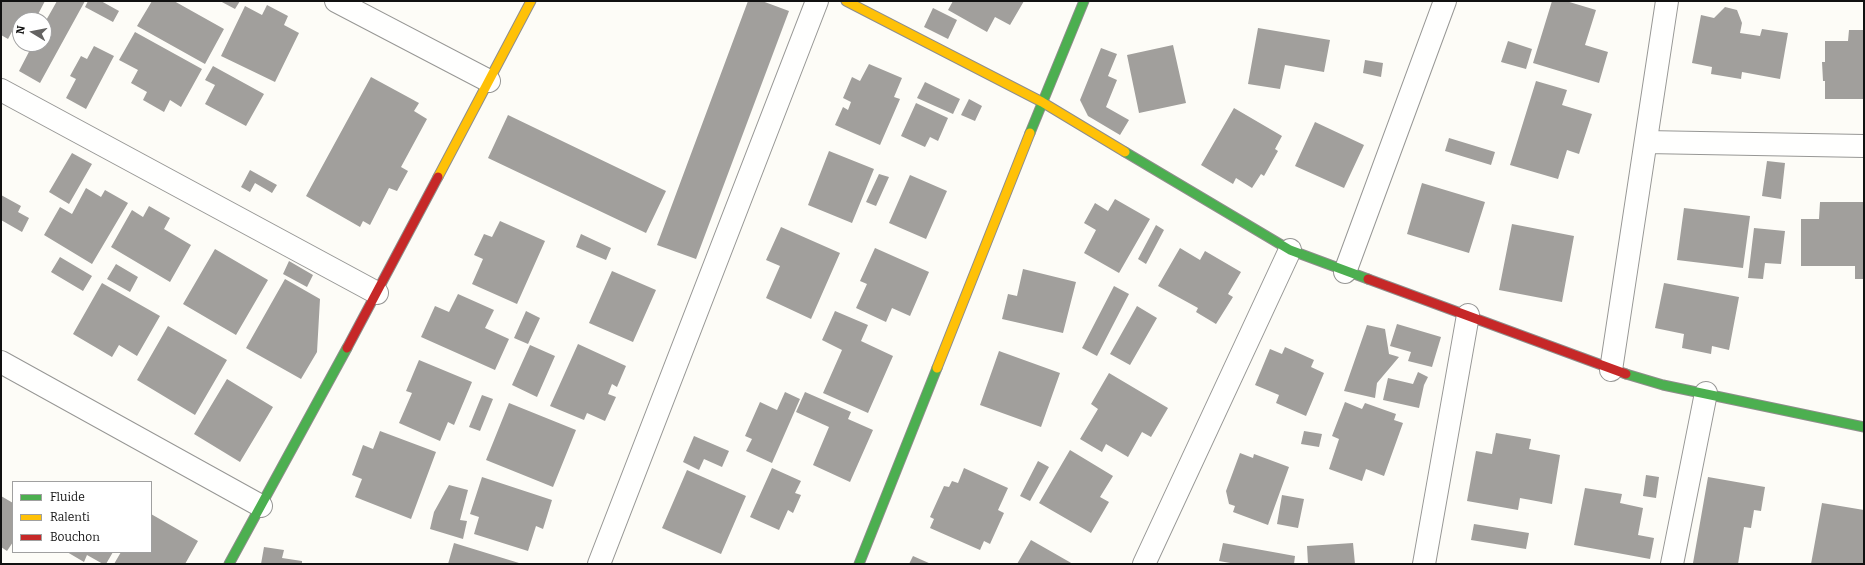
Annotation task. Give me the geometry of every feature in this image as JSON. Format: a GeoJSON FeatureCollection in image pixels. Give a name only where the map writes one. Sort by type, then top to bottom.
{"type":"FeatureCollection","features":[{"type":"Feature","properties":{"kind":"street"},"geometry":{"type":"LineString","coordinates":[[336,1],[489,82]]}},
{"type":"Feature","properties":{"kind":"street"},"geometry":{"type":"LineString","coordinates":[[229,564],[377,293],[531,1]]}},
{"type":"Feature","properties":{"kind":"street"},"geometry":{"type":"LineString","coordinates":[[599,564],[817,1]]}},
{"type":"Feature","properties":{"kind":"street"},"geometry":{"type":"LineString","coordinates":[[846,1],[1042,102],[1290,250],[1344,272],[1468,315],[1611,370],[1663,386],[1706,393],[1864,427]]}},
{"type":"Feature","properties":{"kind":"street"},"geometry":{"type":"LineString","coordinates":[[858,564],[1042,102],[1084,1]]}},
{"type":"Feature","properties":{"kind":"street"},"geometry":{"type":"LineString","coordinates":[[1344,272],[1446,1]]}},
{"type":"Feature","properties":{"kind":"street"},"geometry":{"type":"LineString","coordinates":[[1611,370],[1667,1]]}},
{"type":"Feature","properties":{"kind":"street"},"geometry":{"type":"LineString","coordinates":[[1,90],[377,293]]}},
{"type":"Feature","properties":{"kind":"street"},"geometry":{"type":"LineString","coordinates":[[1646,142],[1864,146]]}},
{"type":"Feature","properties":{"kind":"street"},"geometry":{"type":"LineString","coordinates":[[1144,564],[1290,250]]}},
{"type":"Feature","properties":{"kind":"street"},"geometry":{"type":"LineString","coordinates":[[1424,564],[1468,315]]}},
{"type":"Feature","properties":{"kind":"street"},"geometry":{"type":"LineString","coordinates":[[1,362],[261,506]]}},
{"type":"Feature","properties":{"kind":"street"},"geometry":{"type":"LineString","coordinates":[[1672,564],[1706,393]]}},
{"type":"Feature","properties":{"kind":"building"},"geometry":{"type":"Polygon","coordinates":[[[1,1],[45,1],[39,12],[12,12],[12,32],[8,39],[1,35],[1,1]]]}},
{"type":"Feature","properties":{"kind":"building"},"geometry":{"type":"Polygon","coordinates":[[[57,1],[85,1],[40,83],[19,71],[29,52],[52,52],[52,12],[51,12],[57,1]]]}},
{"type":"Feature","properties":{"kind":"building"},"geometry":{"type":"Polygon","coordinates":[[[88,1],[101,1],[119,11],[113,22],[85,7],[88,1]]]}},
{"type":"Feature","properties":{"kind":"building"},"geometry":{"type":"Polygon","coordinates":[[[152,1],[174,1],[224,29],[205,64],[137,26],[152,1]]]}},
{"type":"Feature","properties":{"kind":"building"},"geometry":{"type":"Polygon","coordinates":[[[220,1],[240,1],[235,9],[220,1]]]}},
{"type":"Feature","properties":{"kind":"building"},"geometry":{"type":"Polygon","coordinates":[[[748,1],[762,1],[789,11],[696,259],[657,245],[748,1]]]}},
{"type":"Feature","properties":{"kind":"building"},"geometry":{"type":"Polygon","coordinates":[[[953,1],[1024,1],[1010,25],[995,17],[987,32],[948,10],[953,1]]]}},
{"type":"Feature","properties":{"kind":"building"},"geometry":{"type":"Polygon","coordinates":[[[1552,1],[1566,1],[1596,10],[1585,45],[1608,52],[1599,83],[1533,63],[1552,1]]]}},
{"type":"Feature","properties":{"kind":"building"},"geometry":{"type":"Polygon","coordinates":[[[267,5],[288,16],[284,25],[299,33],[275,82],[221,56],[245,6],[262,15],[267,5]]]}},
{"type":"Feature","properties":{"kind":"building"},"geometry":{"type":"Polygon","coordinates":[[[1725,7],[1737,10],[1742,23],[1740,33],[1760,36],[1762,29],[1788,33],[1780,79],[1742,72],[1741,79],[1711,74],[1712,67],[1692,63],[1701,15],[1714,18],[1725,7]]]}},
{"type":"Feature","properties":{"kind":"building"},"geometry":{"type":"Polygon","coordinates":[[[933,8],[957,20],[948,39],[924,27],[933,8]]]}},
{"type":"Feature","properties":{"kind":"building"},"geometry":{"type":"Polygon","coordinates":[[[1258,28],[1330,40],[1324,72],[1285,65],[1280,89],[1248,84],[1258,28]]]}},
{"type":"Feature","properties":{"kind":"building"},"geometry":{"type":"Polygon","coordinates":[[[1849,30],[1864,30],[1864,99],[1825,99],[1825,81],[1823,81],[1822,62],[1825,62],[1825,41],[1848,41],[1849,30]]]}},
{"type":"Feature","properties":{"kind":"building"},"geometry":{"type":"Polygon","coordinates":[[[135,32],[202,69],[181,107],[170,100],[164,112],[143,100],[147,92],[131,83],[138,70],[119,60],[135,32]]]}},
{"type":"Feature","properties":{"kind":"building"},"geometry":{"type":"Polygon","coordinates":[[[1508,41],[1532,49],[1526,69],[1501,62],[1508,41]]]}},
{"type":"Feature","properties":{"kind":"building"},"geometry":{"type":"Polygon","coordinates":[[[1173,45],[1186,103],[1139,113],[1127,55],[1173,45]]]}},
{"type":"Feature","properties":{"kind":"building"},"geometry":{"type":"Polygon","coordinates":[[[94,46],[114,56],[86,109],[66,98],[76,79],[70,76],[81,56],[87,59],[94,46]]]}},
{"type":"Feature","properties":{"kind":"building"},"geometry":{"type":"Polygon","coordinates":[[[1101,48],[1117,54],[1108,76],[1117,80],[1106,107],[1129,120],[1120,135],[1088,116],[1080,100],[1101,48]]]}},
{"type":"Feature","properties":{"kind":"building"},"geometry":{"type":"Polygon","coordinates":[[[1365,60],[1383,63],[1381,77],[1363,73],[1365,60]]]}},
{"type":"Feature","properties":{"kind":"building"},"geometry":{"type":"Polygon","coordinates":[[[869,64],[902,78],[894,97],[900,99],[880,145],[835,125],[843,107],[848,110],[851,102],[843,98],[852,77],[860,81],[869,64]]]}},
{"type":"Feature","properties":{"kind":"building"},"geometry":{"type":"Polygon","coordinates":[[[213,66],[264,94],[246,126],[205,104],[215,85],[205,80],[213,66]]]}},
{"type":"Feature","properties":{"kind":"building"},"geometry":{"type":"Polygon","coordinates":[[[371,77],[419,103],[414,111],[427,119],[401,167],[408,171],[397,191],[389,188],[370,225],[363,221],[360,227],[306,196],[371,77]]]}},
{"type":"Feature","properties":{"kind":"building"},"geometry":{"type":"Polygon","coordinates":[[[1536,81],[1567,90],[1562,105],[1592,114],[1579,154],[1567,150],[1558,179],[1510,165],[1536,81]]]}},
{"type":"Feature","properties":{"kind":"building"},"geometry":{"type":"Polygon","coordinates":[[[925,82],[960,99],[953,114],[917,98],[925,82]]]}},
{"type":"Feature","properties":{"kind":"building"},"geometry":{"type":"Polygon","coordinates":[[[969,99],[982,106],[975,121],[961,115],[969,99]]]}},
{"type":"Feature","properties":{"kind":"building"},"geometry":{"type":"Polygon","coordinates":[[[916,103],[948,118],[938,141],[930,137],[925,147],[901,136],[916,103]]]}},
{"type":"Feature","properties":{"kind":"building"},"geometry":{"type":"Polygon","coordinates":[[[1234,108],[1282,136],[1275,149],[1278,151],[1264,176],[1261,174],[1252,188],[1236,178],[1233,184],[1201,165],[1234,108]]]}},
{"type":"Feature","properties":{"kind":"building"},"geometry":{"type":"Polygon","coordinates":[[[508,115],[666,191],[646,233],[488,158],[508,115]]]}},
{"type":"Feature","properties":{"kind":"building"},"geometry":{"type":"Polygon","coordinates":[[[1315,122],[1364,145],[1344,188],[1295,166],[1315,122]]]}},
{"type":"Feature","properties":{"kind":"building"},"geometry":{"type":"Polygon","coordinates":[[[1449,138],[1495,152],[1491,165],[1445,151],[1449,138]]]}},
{"type":"Feature","properties":{"kind":"building"},"geometry":{"type":"Polygon","coordinates":[[[829,151],[874,169],[852,223],[808,205],[829,151]]]}},
{"type":"Feature","properties":{"kind":"building"},"geometry":{"type":"Polygon","coordinates":[[[72,153],[92,164],[69,204],[49,192],[72,153]]]}},
{"type":"Feature","properties":{"kind":"building"},"geometry":{"type":"Polygon","coordinates":[[[1767,161],[1785,163],[1781,199],[1762,196],[1767,161]]]}},
{"type":"Feature","properties":{"kind":"building"},"geometry":{"type":"Polygon","coordinates":[[[250,170],[277,185],[272,193],[255,183],[250,192],[241,187],[250,170]]]}},
{"type":"Feature","properties":{"kind":"building"},"geometry":{"type":"Polygon","coordinates":[[[879,174],[889,177],[876,206],[866,202],[879,174]]]}},
{"type":"Feature","properties":{"kind":"building"},"geometry":{"type":"Polygon","coordinates":[[[910,175],[947,191],[926,239],[889,223],[910,175]]]}},
{"type":"Feature","properties":{"kind":"building"},"geometry":{"type":"Polygon","coordinates":[[[1422,183],[1485,202],[1469,253],[1407,234],[1422,183]]]}},
{"type":"Feature","properties":{"kind":"building"},"geometry":{"type":"Polygon","coordinates":[[[86,188],[101,197],[105,190],[128,203],[92,264],[44,235],[60,207],[72,214],[86,188]]]}},
{"type":"Feature","properties":{"kind":"building"},"geometry":{"type":"Polygon","coordinates":[[[1,195],[21,206],[18,212],[29,218],[22,232],[1,220],[1,195]]]}},
{"type":"Feature","properties":{"kind":"building"},"geometry":{"type":"Polygon","coordinates":[[[1115,199],[1150,219],[1119,273],[1084,253],[1096,230],[1084,223],[1095,203],[1108,211],[1115,199]]]}},
{"type":"Feature","properties":{"kind":"building"},"geometry":{"type":"Polygon","coordinates":[[[1820,202],[1863,202],[1864,279],[1855,279],[1855,266],[1801,266],[1801,219],[1819,219],[1820,202]]]}},
{"type":"Feature","properties":{"kind":"building"},"geometry":{"type":"Polygon","coordinates":[[[149,206],[170,218],[164,229],[191,245],[170,282],[111,247],[132,210],[143,217],[149,206]]]}},
{"type":"Feature","properties":{"kind":"building"},"geometry":{"type":"Polygon","coordinates":[[[1684,208],[1750,216],[1743,268],[1677,260],[1684,208]]]}},
{"type":"Feature","properties":{"kind":"building"},"geometry":{"type":"Polygon","coordinates":[[[500,221],[545,241],[517,304],[472,284],[483,259],[474,255],[484,234],[492,237],[500,221]]]}},
{"type":"Feature","properties":{"kind":"building"},"geometry":{"type":"Polygon","coordinates":[[[1512,224],[1574,236],[1562,302],[1499,290],[1512,224]]]}},
{"type":"Feature","properties":{"kind":"building"},"geometry":{"type":"Polygon","coordinates":[[[1156,225],[1164,230],[1146,264],[1138,259],[1156,225]]]}},
{"type":"Feature","properties":{"kind":"building"},"geometry":{"type":"Polygon","coordinates":[[[781,227],[840,253],[811,319],[766,298],[780,266],[766,260],[781,227]]]}},
{"type":"Feature","properties":{"kind":"building"},"geometry":{"type":"Polygon","coordinates":[[[1754,228],[1785,231],[1781,264],[1765,263],[1763,279],[1748,278],[1754,228]]]}},
{"type":"Feature","properties":{"kind":"building"},"geometry":{"type":"Polygon","coordinates":[[[581,234],[611,248],[606,260],[576,247],[581,234]]]}},
{"type":"Feature","properties":{"kind":"building"},"geometry":{"type":"Polygon","coordinates":[[[875,248],[929,272],[910,316],[892,308],[886,322],[856,308],[867,284],[860,281],[875,248]]]}},
{"type":"Feature","properties":{"kind":"building"},"geometry":{"type":"Polygon","coordinates":[[[1180,248],[1200,260],[1205,251],[1241,272],[1228,294],[1233,297],[1216,324],[1196,312],[1198,308],[1158,286],[1180,248]]]}},
{"type":"Feature","properties":{"kind":"building"},"geometry":{"type":"Polygon","coordinates":[[[215,249],[268,280],[236,335],[183,304],[215,249]]]}},
{"type":"Feature","properties":{"kind":"building"},"geometry":{"type":"Polygon","coordinates":[[[60,257],[92,276],[83,291],[51,272],[60,257]]]}},
{"type":"Feature","properties":{"kind":"building"},"geometry":{"type":"Polygon","coordinates":[[[289,261],[313,275],[307,287],[283,274],[289,261]]]}},
{"type":"Feature","properties":{"kind":"building"},"geometry":{"type":"Polygon","coordinates":[[[116,264],[138,277],[130,292],[107,279],[116,264]]]}},
{"type":"Feature","properties":{"kind":"building"},"geometry":{"type":"Polygon","coordinates":[[[1023,269],[1076,282],[1063,333],[1002,319],[1008,294],[1017,296],[1023,269]]]}},
{"type":"Feature","properties":{"kind":"building"},"geometry":{"type":"Polygon","coordinates":[[[612,271],[656,290],[633,342],[589,323],[612,271]]]}},
{"type":"Feature","properties":{"kind":"building"},"geometry":{"type":"Polygon","coordinates":[[[285,279],[320,299],[317,352],[301,379],[246,348],[285,279]]]}},
{"type":"Feature","properties":{"kind":"building"},"geometry":{"type":"Polygon","coordinates":[[[102,283],[160,316],[137,356],[119,345],[112,357],[73,334],[102,283]]]}},
{"type":"Feature","properties":{"kind":"building"},"geometry":{"type":"Polygon","coordinates":[[[1664,283],[1739,297],[1729,350],[1712,346],[1711,354],[1682,348],[1684,334],[1655,328],[1664,283]]]}},
{"type":"Feature","properties":{"kind":"building"},"geometry":{"type":"Polygon","coordinates":[[[1114,286],[1129,294],[1097,356],[1082,348],[1114,286]]]}},
{"type":"Feature","properties":{"kind":"building"},"geometry":{"type":"Polygon","coordinates":[[[458,294],[494,310],[485,328],[509,339],[495,370],[421,337],[435,306],[449,312],[458,294]]]}},
{"type":"Feature","properties":{"kind":"building"},"geometry":{"type":"Polygon","coordinates":[[[1137,306],[1157,318],[1130,365],[1110,354],[1137,306]]]}},
{"type":"Feature","properties":{"kind":"building"},"geometry":{"type":"Polygon","coordinates":[[[526,311],[540,318],[528,344],[514,338],[526,311]]]}},
{"type":"Feature","properties":{"kind":"building"},"geometry":{"type":"Polygon","coordinates":[[[835,311],[868,325],[861,341],[893,356],[868,413],[823,393],[842,350],[822,340],[835,311]]]}},
{"type":"Feature","properties":{"kind":"building"},"geometry":{"type":"Polygon","coordinates":[[[1397,324],[1441,337],[1432,367],[1408,361],[1411,352],[1390,346],[1397,324]]]}},
{"type":"Feature","properties":{"kind":"building"},"geometry":{"type":"Polygon","coordinates":[[[1367,325],[1385,329],[1389,354],[1399,357],[1377,383],[1375,398],[1344,391],[1367,325]]]}},
{"type":"Feature","properties":{"kind":"building"},"geometry":{"type":"Polygon","coordinates":[[[168,326],[227,360],[195,415],[137,380],[168,326]]]}},
{"type":"Feature","properties":{"kind":"building"},"geometry":{"type":"Polygon","coordinates":[[[578,344],[626,366],[617,387],[612,384],[608,394],[616,397],[605,421],[587,413],[584,420],[550,406],[578,344]]]}},
{"type":"Feature","properties":{"kind":"building"},"geometry":{"type":"Polygon","coordinates":[[[530,345],[555,356],[537,397],[512,385],[530,345]]]}},
{"type":"Feature","properties":{"kind":"building"},"geometry":{"type":"Polygon","coordinates":[[[1285,347],[1314,360],[1311,367],[1324,373],[1306,416],[1276,403],[1279,395],[1255,385],[1270,349],[1282,354],[1285,347]]]}},
{"type":"Feature","properties":{"kind":"building"},"geometry":{"type":"Polygon","coordinates":[[[999,351],[1060,373],[1041,427],[980,405],[999,351]]]}},
{"type":"Feature","properties":{"kind":"building"},"geometry":{"type":"Polygon","coordinates":[[[419,360],[472,382],[454,425],[448,422],[440,441],[399,423],[412,393],[406,391],[419,360]]]}},
{"type":"Feature","properties":{"kind":"building"},"geometry":{"type":"Polygon","coordinates":[[[1418,372],[1428,377],[1424,385],[1419,408],[1383,400],[1388,378],[1413,384],[1418,372]]]}},
{"type":"Feature","properties":{"kind":"building"},"geometry":{"type":"Polygon","coordinates":[[[1109,373],[1168,408],[1151,437],[1142,432],[1128,457],[1106,444],[1102,452],[1080,439],[1098,409],[1091,404],[1109,373]]]}},
{"type":"Feature","properties":{"kind":"building"},"geometry":{"type":"Polygon","coordinates":[[[227,379],[273,407],[240,462],[194,434],[227,379]]]}},
{"type":"Feature","properties":{"kind":"building"},"geometry":{"type":"Polygon","coordinates":[[[785,392],[800,399],[772,463],[746,451],[752,439],[745,436],[760,402],[777,410],[785,392]]]}},
{"type":"Feature","properties":{"kind":"building"},"geometry":{"type":"Polygon","coordinates":[[[805,392],[851,412],[848,419],[873,430],[850,482],[813,465],[829,427],[796,412],[805,392]]]}},
{"type":"Feature","properties":{"kind":"building"},"geometry":{"type":"Polygon","coordinates":[[[482,395],[493,399],[480,431],[469,427],[482,395]]]}},
{"type":"Feature","properties":{"kind":"building"},"geometry":{"type":"Polygon","coordinates":[[[1345,402],[1362,409],[1365,403],[1396,414],[1394,420],[1403,423],[1384,476],[1366,469],[1362,481],[1329,469],[1339,439],[1332,436],[1345,402]]]}},
{"type":"Feature","properties":{"kind":"building"},"geometry":{"type":"Polygon","coordinates":[[[509,403],[576,430],[553,487],[486,460],[509,403]]]}},
{"type":"Feature","properties":{"kind":"building"},"geometry":{"type":"Polygon","coordinates":[[[380,431],[436,452],[411,519],[355,497],[362,479],[352,475],[363,445],[373,449],[380,431]]]}},
{"type":"Feature","properties":{"kind":"building"},"geometry":{"type":"Polygon","coordinates":[[[1304,431],[1322,434],[1319,447],[1301,444],[1304,431]]]}},
{"type":"Feature","properties":{"kind":"building"},"geometry":{"type":"Polygon","coordinates":[[[1496,433],[1531,439],[1529,449],[1560,455],[1552,504],[1520,498],[1518,510],[1467,501],[1476,451],[1492,454],[1496,433]]]}},
{"type":"Feature","properties":{"kind":"building"},"geometry":{"type":"Polygon","coordinates":[[[694,436],[729,451],[722,467],[704,459],[699,470],[683,462],[694,436]]]}},
{"type":"Feature","properties":{"kind":"building"},"geometry":{"type":"Polygon","coordinates":[[[1070,450],[1113,476],[1100,497],[1109,502],[1091,533],[1039,503],[1070,450]]]}},
{"type":"Feature","properties":{"kind":"building"},"geometry":{"type":"Polygon","coordinates":[[[1240,453],[1253,458],[1254,454],[1289,467],[1268,525],[1233,512],[1235,506],[1229,504],[1226,491],[1240,453]]]}},
{"type":"Feature","properties":{"kind":"building"},"geometry":{"type":"Polygon","coordinates":[[[1038,461],[1049,467],[1030,501],[1020,496],[1038,461]]]}},
{"type":"Feature","properties":{"kind":"building"},"geometry":{"type":"Polygon","coordinates":[[[772,468],[801,481],[795,493],[801,495],[793,513],[788,510],[779,530],[750,517],[772,468]]]}},
{"type":"Feature","properties":{"kind":"building"},"geometry":{"type":"Polygon","coordinates":[[[964,468],[1008,488],[998,510],[1004,513],[990,544],[984,541],[980,550],[930,528],[934,519],[930,517],[944,486],[949,487],[952,481],[958,483],[964,468]]]}},
{"type":"Feature","properties":{"kind":"building"},"geometry":{"type":"Polygon","coordinates":[[[687,470],[746,496],[721,554],[662,528],[687,470]]]}},
{"type":"Feature","properties":{"kind":"building"},"geometry":{"type":"Polygon","coordinates":[[[1646,475],[1659,477],[1656,498],[1643,496],[1646,475]]]}},
{"type":"Feature","properties":{"kind":"building"},"geometry":{"type":"Polygon","coordinates":[[[482,477],[552,500],[543,529],[536,526],[528,551],[474,534],[479,517],[470,514],[482,477]]]}},
{"type":"Feature","properties":{"kind":"building"},"geometry":{"type":"Polygon","coordinates":[[[1708,477],[1765,487],[1761,511],[1754,510],[1751,528],[1744,527],[1738,564],[1693,563],[1708,477]]]}},
{"type":"Feature","properties":{"kind":"building"},"geometry":{"type":"Polygon","coordinates":[[[449,485],[468,490],[460,520],[467,521],[463,539],[430,529],[434,512],[449,485]]]}},
{"type":"Feature","properties":{"kind":"building"},"geometry":{"type":"Polygon","coordinates":[[[1585,488],[1622,494],[1620,503],[1643,508],[1638,535],[1654,538],[1650,559],[1574,545],[1585,488]]]}},
{"type":"Feature","properties":{"kind":"building"},"geometry":{"type":"Polygon","coordinates":[[[1282,495],[1304,499],[1298,528],[1277,524],[1282,495]]]}},
{"type":"Feature","properties":{"kind":"building"},"geometry":{"type":"Polygon","coordinates":[[[1,496],[12,502],[12,544],[7,551],[1,547],[1,496]]]}},
{"type":"Feature","properties":{"kind":"building"},"geometry":{"type":"Polygon","coordinates":[[[1822,503],[1864,510],[1864,564],[1811,564],[1822,503]]]}},
{"type":"Feature","properties":{"kind":"building"},"geometry":{"type":"Polygon","coordinates":[[[152,515],[198,541],[185,564],[114,564],[120,553],[152,553],[152,515]]]}},
{"type":"Feature","properties":{"kind":"building"},"geometry":{"type":"Polygon","coordinates":[[[1474,524],[1529,533],[1526,549],[1471,540],[1474,524]]]}},
{"type":"Feature","properties":{"kind":"building"},"geometry":{"type":"Polygon","coordinates":[[[1031,540],[1073,564],[1017,564],[1031,540]]]}},
{"type":"Feature","properties":{"kind":"building"},"geometry":{"type":"Polygon","coordinates":[[[454,543],[519,563],[519,564],[448,564],[454,543]]]}},
{"type":"Feature","properties":{"kind":"building"},"geometry":{"type":"Polygon","coordinates":[[[1223,543],[1295,556],[1294,564],[1236,564],[1219,561],[1223,543]]]}},
{"type":"Feature","properties":{"kind":"building"},"geometry":{"type":"Polygon","coordinates":[[[1353,543],[1355,564],[1308,564],[1307,546],[1353,543]]]}},
{"type":"Feature","properties":{"kind":"building"},"geometry":{"type":"Polygon","coordinates":[[[264,547],[284,550],[282,558],[302,561],[302,564],[261,564],[264,547]]]}},
{"type":"Feature","properties":{"kind":"building"},"geometry":{"type":"Polygon","coordinates":[[[69,553],[112,553],[106,564],[103,564],[87,555],[84,562],[69,553]]]}},
{"type":"Feature","properties":{"kind":"building"},"geometry":{"type":"Polygon","coordinates":[[[913,556],[931,564],[909,564],[913,556]]]}},
{"type":"Feature","properties":{"kind":"traffic: fast"},"geometry":{"type":"LineString","coordinates":[[1030,133],[1084,1]]}},
{"type":"Feature","properties":{"kind":"traffic: fast"},"geometry":{"type":"LineString","coordinates":[[1125,152],[1290,250],[1368,279]]}},
{"type":"Feature","properties":{"kind":"traffic: fast"},"geometry":{"type":"LineString","coordinates":[[229,564],[347,348]]}},
{"type":"Feature","properties":{"kind":"traffic: fast"},"geometry":{"type":"LineString","coordinates":[[859,564],[937,368]]}},
{"type":"Feature","properties":{"kind":"traffic: fast"},"geometry":{"type":"LineString","coordinates":[[1626,374],[1663,385],[1864,427]]}},
{"type":"Feature","properties":{"kind":"traffic: slow"},"geometry":{"type":"LineString","coordinates":[[438,177],[531,1]]}},
{"type":"Feature","properties":{"kind":"traffic: slow"},"geometry":{"type":"LineString","coordinates":[[846,1],[1042,102],[1125,152]]}},
{"type":"Feature","properties":{"kind":"traffic: slow"},"geometry":{"type":"LineString","coordinates":[[937,368],[1030,133]]}},
{"type":"Feature","properties":{"kind":"traffic: jam"},"geometry":{"type":"LineString","coordinates":[[347,348],[438,177]]}},
{"type":"Feature","properties":{"kind":"traffic: jam"},"geometry":{"type":"LineString","coordinates":[[1368,279],[1626,374]]}}]}
